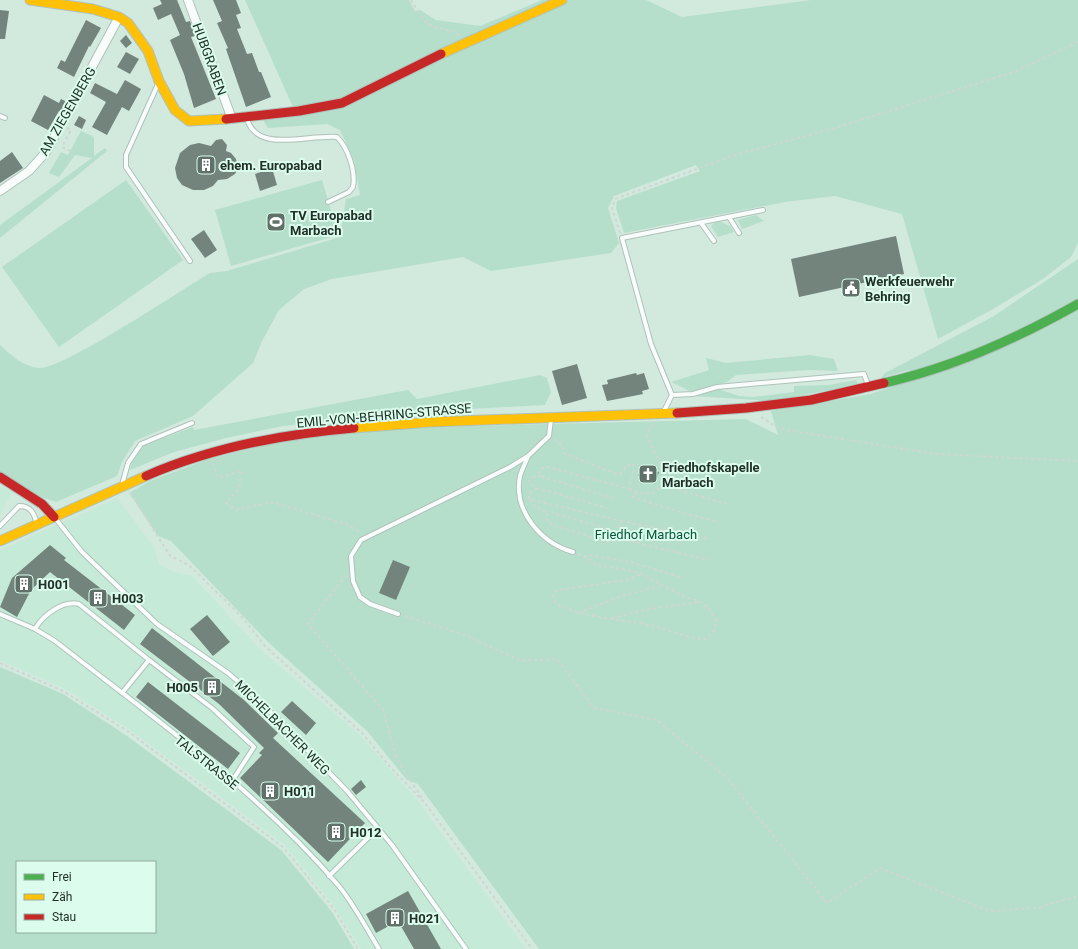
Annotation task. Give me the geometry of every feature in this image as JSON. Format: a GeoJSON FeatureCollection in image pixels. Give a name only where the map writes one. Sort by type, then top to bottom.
{"type":"FeatureCollection","features":[{"type":"Feature","properties":{"kind":"main road"},"geometry":{"type":"LineString","coordinates":[[30,0],[93,9],[119,17],[128,23],[148,51],[159,82],[175,110],[190,121],[232,119],[247,116],[299,111],[342,103],[468,41],[562,0]]}},
{"type":"Feature","properties":{"kind":"main road","name":"EMIL-VON-BEHRING-STRASSE"},"geometry":{"type":"LineString","coordinates":[[0,541],[153,473],[210,454],[289,436],[323,431],[431,422],[663,414],[746,408],[811,400],[908,378],[992,347],[1048,321],[1078,304]]}},
{"type":"Feature","properties":{"kind":"main road"},"geometry":{"type":"LineString","coordinates":[[0,477],[42,504],[54,517]]}},
{"type":"Feature","properties":{"kind":"street","name":"HUBGRABEN"},"geometry":{"type":"LineString","coordinates":[[188,0],[232,119]]}},
{"type":"Feature","properties":{"kind":"street","name":"AM ZIEGENBERG"},"geometry":{"type":"LineString","coordinates":[[0,191],[29,171],[46,152],[119,17]]}},
{"type":"Feature","properties":{"kind":"lane"},"geometry":{"type":"LineString","coordinates":[[159,82],[126,155],[126,167],[190,261]]}},
{"type":"Feature","properties":{"kind":"lane"},"geometry":{"type":"LineString","coordinates":[[0,116],[5,118]]}},
{"type":"Feature","properties":{"kind":"lane"},"geometry":{"type":"LineString","coordinates":[[247,116],[250,128],[261,137],[278,140],[327,136],[337,137],[343,143],[352,166],[352,187],[349,192],[328,202]]}},
{"type":"Feature","properties":{"kind":"lane"},"geometry":{"type":"LineString","coordinates":[[663,414],[672,395],[652,344],[622,238],[763,210]]}},
{"type":"Feature","properties":{"kind":"lane"},"geometry":{"type":"LineString","coordinates":[[729,217],[739,233]]}},
{"type":"Feature","properties":{"kind":"lane"},"geometry":{"type":"LineString","coordinates":[[701,222],[714,241]]}},
{"type":"Feature","properties":{"kind":"lane"},"geometry":{"type":"LineString","coordinates":[[672,395],[693,394],[716,387],[864,374],[869,388]]}},
{"type":"Feature","properties":{"kind":"lane"},"geometry":{"type":"LineString","coordinates":[[398,614],[370,604],[360,597],[353,581],[351,556],[361,540],[510,467],[528,456],[549,436],[551,417]]}},
{"type":"Feature","properties":{"kind":"lane"},"geometry":{"type":"LineString","coordinates":[[124,485],[128,463],[141,444],[192,423]]}},
{"type":"Feature","properties":{"kind":"lane"},"geometry":{"type":"LineString","coordinates":[[528,456],[520,476],[520,491],[523,508],[529,522],[542,536],[573,552]]}},
{"type":"Feature","properties":{"kind":"lane"},"geometry":{"type":"LineString","coordinates":[[0,526],[19,506],[24,506],[32,511],[37,524]]}},
{"type":"Feature","properties":{"kind":"lane","name":"MICHELBACHER WEG"},"geometry":{"type":"LineString","coordinates":[[54,517],[82,552],[157,624],[228,673],[257,698],[348,792],[392,846],[466,949]]}},
{"type":"Feature","properties":{"kind":"lane"},"geometry":{"type":"LineString","coordinates":[[35,629],[40,621],[65,604],[72,602],[79,604],[148,660],[212,708],[254,746],[232,781]]}},
{"type":"Feature","properties":{"kind":"lane","name":"TALSTRASSE"},"geometry":{"type":"LineString","coordinates":[[0,614],[35,629],[55,641],[232,781],[294,838],[329,876],[353,907],[379,949]]}},
{"type":"Feature","properties":{"kind":"lane"},"geometry":{"type":"LineString","coordinates":[[122,693],[148,660]]}},
{"type":"Feature","properties":{"kind":"lane"},"geometry":{"type":"LineString","coordinates":[[329,876],[378,828]]}},
{"type":"Feature","properties":{"kind":"path"},"geometry":{"type":"LineString","coordinates":[[411,0],[426,21],[436,28],[454,31],[468,41]]}},
{"type":"Feature","properties":{"kind":"path"},"geometry":{"type":"LineString","coordinates":[[622,238],[612,208],[616,199],[735,155],[836,128],[1017,71],[1078,42]]}},
{"type":"Feature","properties":{"kind":"path"},"geometry":{"type":"LineString","coordinates":[[71,130],[62,146],[71,151]]}},
{"type":"Feature","properties":{"kind":"path"},"geometry":{"type":"LineString","coordinates":[[663,414],[646,434],[650,447],[659,458],[668,480],[665,485]]}},
{"type":"Feature","properties":{"kind":"path"},"geometry":{"type":"LineString","coordinates":[[760,416],[780,429],[936,454],[1078,461]]}},
{"type":"Feature","properties":{"kind":"path"},"geometry":{"type":"LineString","coordinates":[[549,436],[562,445],[564,453],[616,474],[620,474],[627,465],[633,464],[634,468],[629,489]]}},
{"type":"Feature","properties":{"kind":"path"},"geometry":{"type":"LineString","coordinates":[[210,454],[218,478],[242,471],[239,489],[226,503],[236,510],[271,502],[346,524],[367,537]]}},
{"type":"Feature","properties":{"kind":"path"},"geometry":{"type":"LineString","coordinates":[[541,476],[539,472],[541,469],[548,467],[639,493]]}},
{"type":"Feature","properties":{"kind":"path"},"geometry":{"type":"LineString","coordinates":[[607,508],[537,488],[532,485],[529,480],[541,476],[613,498]]}},
{"type":"Feature","properties":{"kind":"path"},"geometry":{"type":"LineString","coordinates":[[124,485],[170,556],[189,565],[242,616],[265,646],[363,734],[391,768],[425,804]]}},
{"type":"Feature","properties":{"kind":"path"},"geometry":{"type":"LineString","coordinates":[[719,522],[683,513],[633,497],[634,494],[639,493],[653,493],[660,486],[665,485],[727,504]]}},
{"type":"Feature","properties":{"kind":"path"},"geometry":{"type":"LineString","coordinates":[[537,488],[528,495],[532,500],[621,521],[710,539]]}},
{"type":"Feature","properties":{"kind":"path"},"geometry":{"type":"LineString","coordinates":[[532,500],[530,501],[532,505],[548,513],[551,512],[617,532],[622,534],[620,539]]}},
{"type":"Feature","properties":{"kind":"path"},"geometry":{"type":"LineString","coordinates":[[548,513],[546,515],[547,521],[552,525],[608,542],[620,539],[708,560]]}},
{"type":"Feature","properties":{"kind":"path"},"geometry":{"type":"LineString","coordinates":[[617,532],[621,521]]}},
{"type":"Feature","properties":{"kind":"path"},"geometry":{"type":"LineString","coordinates":[[573,552],[591,560],[595,565],[628,570],[642,574],[699,602],[708,608],[716,621],[715,630],[705,639],[697,639],[657,627],[578,613],[556,604],[553,595],[558,590],[626,580],[642,574]]}},
{"type":"Feature","properties":{"kind":"path"},"geometry":{"type":"LineString","coordinates":[[583,557],[588,555],[632,562],[683,578]]}},
{"type":"Feature","properties":{"kind":"path"},"geometry":{"type":"LineString","coordinates":[[351,568],[308,624],[383,710],[396,760],[425,804],[532,949]]}},
{"type":"Feature","properties":{"kind":"path"},"geometry":{"type":"LineString","coordinates":[[578,613],[622,596],[664,585]]}},
{"type":"Feature","properties":{"kind":"path"},"geometry":{"type":"LineString","coordinates":[[610,619],[650,609],[699,602]]}},
{"type":"Feature","properties":{"kind":"path"},"geometry":{"type":"LineString","coordinates":[[398,614],[465,634],[520,661],[557,660],[594,708],[657,720],[726,778],[827,903],[880,868],[990,911],[1037,908],[1078,896]]}},
{"type":"Feature","properties":{"kind":"path"},"geometry":{"type":"LineString","coordinates":[[0,663],[63,691],[129,732],[283,847],[335,910],[358,949]]}},
{"type":"Feature","properties":{"kind":"shaded area"},"geometry":{"type":"Polygon","coordinates":[[[0,485],[12,492],[0,515],[0,485]]]}},
{"type":"Feature","properties":{"kind":"shaded area"},"geometry":{"type":"Polygon","coordinates":[[[117,498],[154,547],[159,564],[174,572],[192,576],[261,650],[360,735],[418,801],[526,949],[361,949],[336,908],[284,844],[130,730],[65,689],[0,660],[0,550],[117,498]]]}},
{"type":"Feature","properties":{"kind":"green space"},"geometry":{"type":"Polygon","coordinates":[[[245,0],[409,0],[415,11],[420,10],[436,20],[480,26],[542,0],[548,0],[550,3],[471,44],[569,0],[646,0],[682,17],[811,0],[1078,0],[1078,243],[1071,257],[1043,279],[993,309],[938,339],[902,214],[835,196],[785,202],[624,233],[616,208],[617,201],[700,171],[696,165],[614,196],[608,208],[619,243],[611,253],[491,271],[463,257],[332,279],[304,289],[279,310],[262,341],[253,363],[193,416],[135,441],[122,462],[117,476],[56,502],[42,497],[0,472],[0,345],[13,357],[27,365],[39,368],[52,365],[122,328],[210,273],[227,271],[340,237],[346,199],[360,195],[354,160],[340,130],[327,124],[268,128],[263,120],[297,116],[245,0]]]}},
{"type":"Feature","properties":{"kind":"green space"},"geometry":{"type":"Polygon","coordinates":[[[81,131],[94,137],[94,156],[105,148],[107,151],[0,238],[0,225],[92,158],[75,155],[59,177],[49,173],[61,152],[68,155],[81,131]]]}},
{"type":"Feature","properties":{"kind":"green space"},"geometry":{"type":"Polygon","coordinates":[[[126,180],[183,260],[59,347],[2,267],[126,180]]]}},
{"type":"Feature","properties":{"kind":"green space","name":"TV Europabad Marbach"},"geometry":{"type":"Polygon","coordinates":[[[322,180],[338,235],[231,266],[215,210],[322,180]]]}},
{"type":"Feature","properties":{"kind":"green space"},"geometry":{"type":"Polygon","coordinates":[[[756,215],[764,221],[742,229],[738,220],[756,215]]]}},
{"type":"Feature","properties":{"kind":"green space"},"geometry":{"type":"Polygon","coordinates":[[[719,221],[730,226],[734,232],[718,237],[711,226],[719,221]]]}},
{"type":"Feature","properties":{"kind":"green space","name":"Friedhof Marbach"},"geometry":{"type":"Polygon","coordinates":[[[1078,259],[1078,949],[539,949],[418,784],[407,780],[367,731],[268,642],[171,541],[158,536],[129,493],[150,481],[206,460],[288,439],[390,428],[746,419],[778,435],[771,411],[871,394],[914,379],[909,370],[881,378],[885,373],[994,316],[1078,259]]]}},
{"type":"Feature","properties":{"kind":"green space"},"geometry":{"type":"Polygon","coordinates":[[[810,355],[834,359],[838,371],[808,370],[736,375],[727,382],[692,392],[671,382],[709,370],[706,358],[726,363],[810,355]]]}},
{"type":"Feature","properties":{"kind":"green space"},"geometry":{"type":"Polygon","coordinates":[[[540,375],[547,378],[551,392],[545,405],[432,411],[283,426],[226,438],[174,452],[130,470],[132,462],[143,446],[193,427],[194,430],[408,390],[417,399],[540,375]]]}},
{"type":"Feature","properties":{"kind":"green space"},"geometry":{"type":"Polygon","coordinates":[[[856,380],[858,385],[770,401],[694,396],[718,389],[739,396],[753,397],[794,392],[794,386],[829,385],[856,380]]]}},
{"type":"Feature","properties":{"kind":"green space"},"geometry":{"type":"Polygon","coordinates":[[[0,667],[63,694],[127,736],[281,850],[332,912],[354,949],[0,949],[0,667]]]}},
{"type":"Feature","properties":{"kind":"building"},"geometry":{"type":"Polygon","coordinates":[[[160,0],[177,0],[186,22],[190,21],[195,36],[191,37],[216,99],[194,108],[184,74],[170,40],[180,35],[171,14],[158,20],[153,8],[162,4],[160,0]]]}},
{"type":"Feature","properties":{"kind":"building"},"geometry":{"type":"Polygon","coordinates":[[[213,0],[236,0],[241,13],[236,15],[241,28],[237,29],[247,54],[252,53],[271,97],[246,107],[226,49],[228,48],[217,23],[222,21],[213,0]]]}},
{"type":"Feature","properties":{"kind":"building"},"geometry":{"type":"Polygon","coordinates":[[[0,10],[9,11],[5,39],[0,39],[0,10]]]}},
{"type":"Feature","properties":{"kind":"building"},"geometry":{"type":"Polygon","coordinates":[[[86,20],[101,28],[90,47],[89,46],[74,77],[57,68],[61,60],[65,62],[86,20]]]}},
{"type":"Feature","properties":{"kind":"building"},"geometry":{"type":"Polygon","coordinates":[[[126,35],[132,43],[126,48],[120,41],[126,35]]]}},
{"type":"Feature","properties":{"kind":"building"},"geometry":{"type":"Polygon","coordinates":[[[126,52],[139,59],[130,74],[117,67],[126,52]]]}},
{"type":"Feature","properties":{"kind":"building"},"geometry":{"type":"Polygon","coordinates":[[[125,80],[141,89],[129,111],[122,107],[107,135],[92,127],[106,102],[90,93],[95,83],[117,94],[125,80]]]}},
{"type":"Feature","properties":{"kind":"building"},"geometry":{"type":"Polygon","coordinates":[[[44,95],[59,103],[61,99],[67,102],[61,112],[59,111],[48,130],[31,121],[44,95]]]}},
{"type":"Feature","properties":{"kind":"building"},"geometry":{"type":"Polygon","coordinates":[[[79,116],[86,120],[82,129],[74,125],[79,116]]]}},
{"type":"Feature","properties":{"kind":"building","name":"ehem. Europabad"},"geometry":{"type":"Polygon","coordinates":[[[222,139],[227,145],[226,151],[231,153],[236,159],[238,168],[235,174],[227,179],[218,180],[213,186],[204,190],[193,190],[182,185],[177,178],[175,168],[180,153],[190,145],[199,143],[211,146],[216,140],[222,139]]]}},
{"type":"Feature","properties":{"kind":"building"},"geometry":{"type":"Polygon","coordinates":[[[12,152],[23,168],[0,183],[0,161],[12,152]]]}},
{"type":"Feature","properties":{"kind":"building"},"geometry":{"type":"Polygon","coordinates":[[[272,168],[277,185],[260,191],[255,174],[272,168]]]}},
{"type":"Feature","properties":{"kind":"building"},"geometry":{"type":"Polygon","coordinates":[[[204,230],[217,250],[205,258],[191,239],[204,230]]]}},
{"type":"Feature","properties":{"kind":"building"},"geometry":{"type":"Polygon","coordinates":[[[896,236],[904,274],[799,297],[791,259],[896,236]]]}},
{"type":"Feature","properties":{"kind":"building"},"geometry":{"type":"Polygon","coordinates":[[[577,364],[587,398],[562,405],[552,371],[577,364]]]}},
{"type":"Feature","properties":{"kind":"building"},"geometry":{"type":"Polygon","coordinates":[[[636,373],[637,375],[644,373],[649,389],[642,391],[643,394],[607,401],[602,385],[608,384],[607,380],[636,373]]]}},
{"type":"Feature","properties":{"kind":"building","name":"Friedhofskapelle Marbach"},"geometry":{"type":"Polygon","coordinates":[[[641,467],[659,472],[656,481],[638,476],[641,467]]]}},
{"type":"Feature","properties":{"kind":"building"},"geometry":{"type":"Polygon","coordinates":[[[50,545],[66,558],[64,560],[135,615],[124,630],[50,572],[31,590],[17,617],[0,607],[12,578],[50,545]]]}},
{"type":"Feature","properties":{"kind":"building"},"geometry":{"type":"Polygon","coordinates":[[[393,560],[410,567],[396,600],[379,593],[393,560]]]}},
{"type":"Feature","properties":{"kind":"building"},"geometry":{"type":"Polygon","coordinates":[[[207,615],[230,642],[213,656],[190,629],[207,615]]]}},
{"type":"Feature","properties":{"kind":"building"},"geometry":{"type":"Polygon","coordinates":[[[152,628],[244,700],[278,733],[273,738],[365,823],[328,862],[240,778],[262,755],[259,753],[264,748],[219,704],[140,644],[152,628]]]}},
{"type":"Feature","properties":{"kind":"building"},"geometry":{"type":"Polygon","coordinates":[[[148,682],[240,753],[228,769],[136,697],[148,682]]]}},
{"type":"Feature","properties":{"kind":"building"},"geometry":{"type":"Polygon","coordinates":[[[292,701],[316,723],[306,735],[281,712],[292,701]]]}},
{"type":"Feature","properties":{"kind":"building"},"geometry":{"type":"Polygon","coordinates":[[[361,780],[366,787],[356,795],[351,789],[361,780]]]}},
{"type":"Feature","properties":{"kind":"building","name":"H021"},"geometry":{"type":"Polygon","coordinates":[[[408,891],[441,949],[414,949],[398,921],[376,933],[366,914],[408,891]]]}},
{"type":"Feature","properties":{"kind":"traffic: fast"},"geometry":{"type":"LineString","coordinates":[[884,383],[935,369],[984,351],[1032,329],[1078,304]]}},
{"type":"Feature","properties":{"kind":"traffic: slow"},"geometry":{"type":"LineString","coordinates":[[30,0],[93,9],[119,17],[128,23],[148,51],[159,81],[175,110],[189,121],[226,119]]}},
{"type":"Feature","properties":{"kind":"traffic: slow"},"geometry":{"type":"LineString","coordinates":[[441,54],[562,0]]}},
{"type":"Feature","properties":{"kind":"traffic: slow"},"geometry":{"type":"LineString","coordinates":[[354,428],[431,422],[677,413]]}},
{"type":"Feature","properties":{"kind":"traffic: slow"},"geometry":{"type":"LineString","coordinates":[[0,541],[146,476]]}},
{"type":"Feature","properties":{"kind":"traffic: jam"},"geometry":{"type":"LineString","coordinates":[[226,119],[299,111],[342,103],[441,54]]}},
{"type":"Feature","properties":{"kind":"traffic: jam"},"geometry":{"type":"LineString","coordinates":[[677,413],[746,408],[811,400],[884,383]]}},
{"type":"Feature","properties":{"kind":"traffic: jam"},"geometry":{"type":"LineString","coordinates":[[146,476],[170,466],[221,450],[274,438],[354,428]]}},
{"type":"Feature","properties":{"kind":"traffic: jam"},"geometry":{"type":"LineString","coordinates":[[0,477],[42,504],[54,517]]}},
{"type":"Feature","properties":{"kind":"place","name":"ehem. Europabad"},"geometry":{"type":"Point","coordinates":[206,165]}},
{"type":"Feature","properties":{"kind":"place","name":"TV Europabad Marbach"},"geometry":{"type":"Point","coordinates":[276,222]}},
{"type":"Feature","properties":{"kind":"place","name":"Werkfeuerwehr Behring"},"geometry":{"type":"Point","coordinates":[851,288]}},
{"type":"Feature","properties":{"kind":"place","name":"Friedhofskapelle Marbach"},"geometry":{"type":"Point","coordinates":[648,474]}},
{"type":"Feature","properties":{"kind":"place","name":"H001"},"geometry":{"type":"Point","coordinates":[24,584]}},
{"type":"Feature","properties":{"kind":"place","name":"H003"},"geometry":{"type":"Point","coordinates":[98,598]}},
{"type":"Feature","properties":{"kind":"place","name":"H005"},"geometry":{"type":"Point","coordinates":[212,687]}},
{"type":"Feature","properties":{"kind":"place","name":"H011"},"geometry":{"type":"Point","coordinates":[270,791]}},
{"type":"Feature","properties":{"kind":"place","name":"H012"},"geometry":{"type":"Point","coordinates":[336,832]}},
{"type":"Feature","properties":{"kind":"place","name":"H021"},"geometry":{"type":"Point","coordinates":[395,918]}}]}
